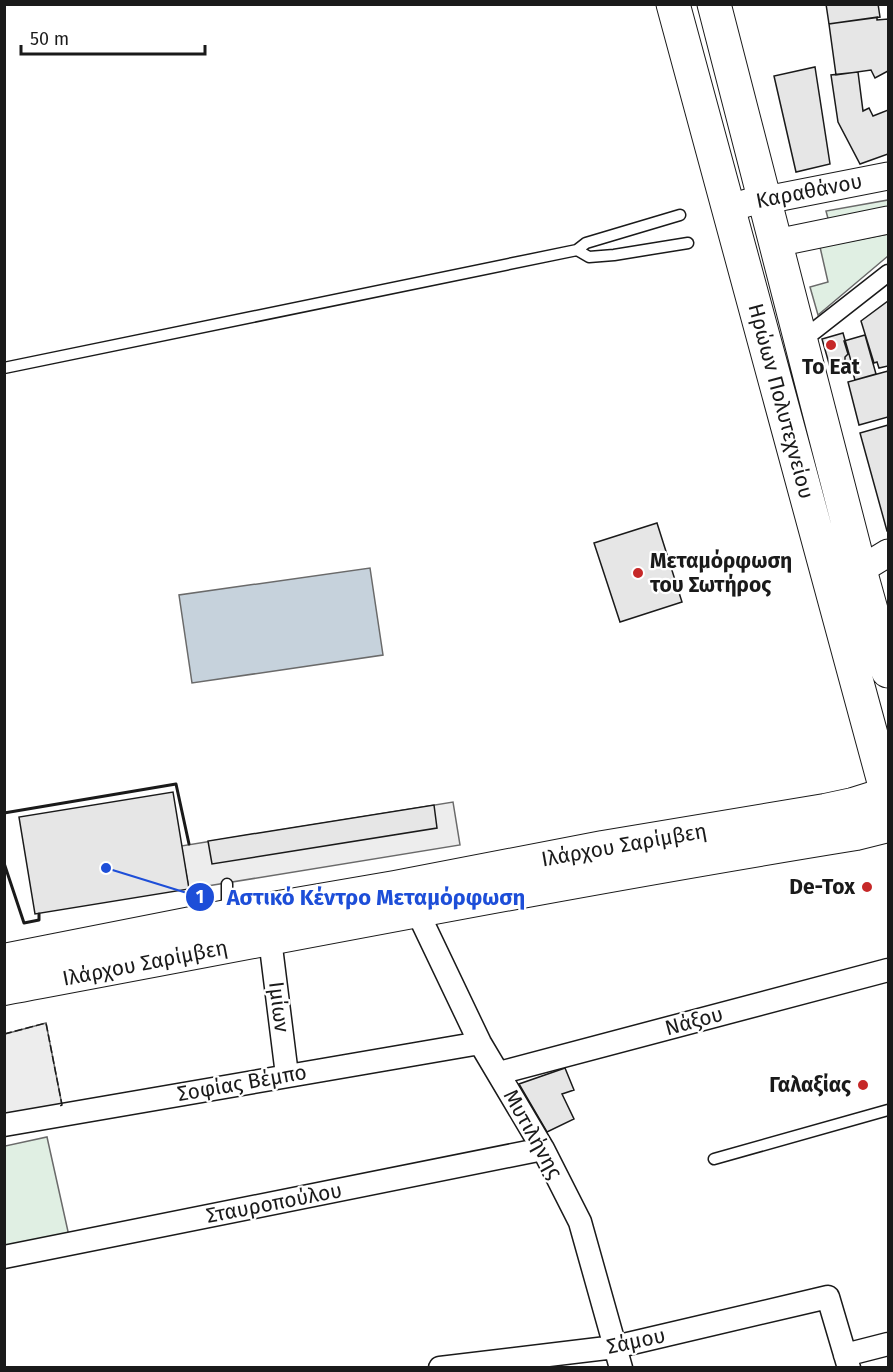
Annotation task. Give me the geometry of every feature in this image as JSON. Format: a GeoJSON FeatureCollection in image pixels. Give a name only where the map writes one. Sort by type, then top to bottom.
{"type":"FeatureCollection","features":[{"type":"Feature","properties":{"kind":"main road","name":"Ηρώων Πολυτεχνείου"},"geometry":{"type":"LineString","coordinates":[[674,4],[888,794]]}},
{"type":"Feature","properties":{"kind":"main road","name":"Ηρώων Πολυτεχνείου"},"geometry":{"type":"LineString","coordinates":[[714,4],[888,671]]}},
{"type":"Feature","properties":{"kind":"main road","name":"Ιλάρχου Σαρίμβεη"},"geometry":{"type":"LineString","coordinates":[[4,960],[227,916],[603,847],[825,810],[888,794]]}},
{"type":"Feature","properties":{"kind":"main road","name":"Ιλάρχου Σαρίμβεη"},"geometry":{"type":"LineString","coordinates":[[4,989],[600,878],[856,834],[888,826]]}},
{"type":"Feature","properties":{"kind":"street","name":"Καραθάνου"},"geometry":{"type":"LineString","coordinates":[[729,208],[765,198],[781,197],[888,176]]}},
{"type":"Feature","properties":{"kind":"street","name":"Καραθάνου"},"geometry":{"type":"LineString","coordinates":[[776,243],[888,220]]}},
{"type":"Feature","properties":{"kind":"street"},"geometry":{"type":"LineString","coordinates":[[801,337],[814,331],[888,273]]}},
{"type":"Feature","properties":{"kind":"street"},"geometry":{"type":"LineString","coordinates":[[860,570],[888,553]]}},
{"type":"Feature","properties":{"kind":"street","name":"Μυτιλήνης"},"geometry":{"type":"LineString","coordinates":[[417,912],[480,1043],[543,1149],[580,1222],[618,1358]]}},
{"type":"Feature","properties":{"kind":"street","name":"Ιμίων"},"geometry":{"type":"LineString","coordinates":[[270,939],[287,1075]]}},
{"type":"Feature","properties":{"kind":"street","name":"Νάξου"},"geometry":{"type":"LineString","coordinates":[[499,1073],[888,970]]}},
{"type":"Feature","properties":{"kind":"street","name":"Σοφίας Βέμπο"},"geometry":{"type":"LineString","coordinates":[[4,1125],[480,1043]]}},
{"type":"Feature","properties":{"kind":"street","name":"Σταυροπούλου"},"geometry":{"type":"LineString","coordinates":[[4,1257],[543,1149]]}},
{"type":"Feature","properties":{"kind":"street","name":"Σάμου"},"geometry":{"type":"LineString","coordinates":[[440,1368],[618,1358],[828,1297],[847,1361]]}},
{"type":"Feature","properties":{"kind":"street"},"geometry":{"type":"LineString","coordinates":[[847,1361],[888,1344]]}},
{"type":"Feature","properties":{"kind":"lane"},"geometry":{"type":"LineString","coordinates":[[4,368],[578,250],[586,243],[680,215]]}},
{"type":"Feature","properties":{"kind":"lane"},"geometry":{"type":"LineString","coordinates":[[578,250],[589,257],[688,243]]}},
{"type":"Feature","properties":{"kind":"lane"},"geometry":{"type":"LineString","coordinates":[[227,884],[227,916]]}},
{"type":"Feature","properties":{"kind":"lane"},"geometry":{"type":"LineString","coordinates":[[714,1159],[888,1110]]}},
{"type":"Feature","properties":{"kind":"green space"},"geometry":{"type":"Polygon","coordinates":[[[888,200],[888,216],[830,226],[826,211],[888,200]]]}},
{"type":"Feature","properties":{"kind":"green space"},"geometry":{"type":"Polygon","coordinates":[[[888,234],[888,256],[818,315],[810,287],[828,282],[820,247],[888,234]]]}},
{"type":"Feature","properties":{"kind":"green space"},"geometry":{"type":"Polygon","coordinates":[[[47,1137],[69,1236],[5,1248],[5,1146],[47,1137]]]}},
{"type":"Feature","properties":{"kind":"shaded area"},"geometry":{"type":"Polygon","coordinates":[[[370,568],[383,655],[192,683],[179,595],[370,568]]]}},
{"type":"Feature","properties":{"kind":"shaded area"},"geometry":{"type":"Polygon","coordinates":[[[453,802],[460,845],[189,889],[181,846],[453,802]]]}},
{"type":"Feature","properties":{"kind":"shaded area"},"geometry":{"type":"Polygon","coordinates":[[[46,1023],[62,1105],[5,1117],[5,1034],[46,1023]]]}},
{"type":"Feature","properties":{"kind":"building"},"geometry":{"type":"Polygon","coordinates":[[[826,4],[878,4],[880,17],[829,24],[826,4]]]}},
{"type":"Feature","properties":{"kind":"building"},"geometry":{"type":"Polygon","coordinates":[[[877,17],[877,20],[888,19],[888,71],[875,78],[871,70],[836,75],[829,24],[877,17]]]}},
{"type":"Feature","properties":{"kind":"building"},"geometry":{"type":"Polygon","coordinates":[[[815,67],[830,164],[796,172],[774,76],[815,67]]]}},
{"type":"Feature","properties":{"kind":"building"},"geometry":{"type":"Polygon","coordinates":[[[858,72],[863,111],[869,108],[873,116],[888,110],[888,154],[860,164],[838,122],[831,75],[858,72]]]}},
{"type":"Feature","properties":{"kind":"building"},"geometry":{"type":"Polygon","coordinates":[[[888,301],[888,366],[879,368],[877,362],[874,363],[861,321],[888,301]]]}},
{"type":"Feature","properties":{"kind":"building"},"geometry":{"type":"Polygon","coordinates":[[[843,333],[853,368],[832,374],[822,339],[843,333]]]}},
{"type":"Feature","properties":{"kind":"building"},"geometry":{"type":"Polygon","coordinates":[[[865,335],[876,374],[855,380],[853,373],[845,366],[845,357],[848,354],[844,341],[865,335]]]}},
{"type":"Feature","properties":{"kind":"building"},"geometry":{"type":"Polygon","coordinates":[[[888,371],[888,417],[859,425],[848,382],[888,371]]]}},
{"type":"Feature","properties":{"kind":"building"},"geometry":{"type":"Polygon","coordinates":[[[888,425],[888,531],[887,531],[860,433],[888,425]]]}},
{"type":"Feature","properties":{"kind":"building","name":"Μεταμόρφωση του Σωτήρος"},"geometry":{"type":"Polygon","coordinates":[[[657,523],[682,602],[620,622],[594,543],[657,523]]]}},
{"type":"Feature","properties":{"kind":"building"},"geometry":{"type":"Polygon","coordinates":[[[173,792],[189,889],[35,914],[19,817],[173,792]]]}},
{"type":"Feature","properties":{"kind":"building"},"geometry":{"type":"Polygon","coordinates":[[[434,805],[437,828],[212,864],[208,841],[434,805]]]}},
{"type":"Feature","properties":{"kind":"building"},"geometry":{"type":"Polygon","coordinates":[[[565,1068],[574,1090],[562,1094],[574,1119],[547,1132],[519,1084],[565,1068]]]}},
{"type":"Feature","properties":{"kind":"fence"},"geometry":{"type":"LineString","coordinates":[[4,1034],[46,1023],[62,1105],[60,1106]]}},
{"type":"Feature","properties":{"kind":"wall"},"geometry":{"type":"LineString","coordinates":[[4,813],[176,784],[189,844]]}},
{"type":"Feature","properties":{"kind":"wall"},"geometry":{"type":"LineString","coordinates":[[4,863],[24,923],[39,920],[39,914]]}},
{"type":"Feature","properties":{"kind":"place","name":"To Eat"},"geometry":{"type":"Point","coordinates":[831,345]}},
{"type":"Feature","properties":{"kind":"place","name":"Μεταμόρφωση του Σωτήρος"},"geometry":{"type":"Point","coordinates":[638,573]}},
{"type":"Feature","properties":{"kind":"place","name":"Αστικό Κέντρο Μεταμόρφωση"},"geometry":{"type":"Point","coordinates":[106,868]}},
{"type":"Feature","properties":{"kind":"place","name":"De-Tox"},"geometry":{"type":"Point","coordinates":[867,887]}},
{"type":"Feature","properties":{"kind":"place","name":"Γαλαξίας"},"geometry":{"type":"Point","coordinates":[863,1085]}}]}
